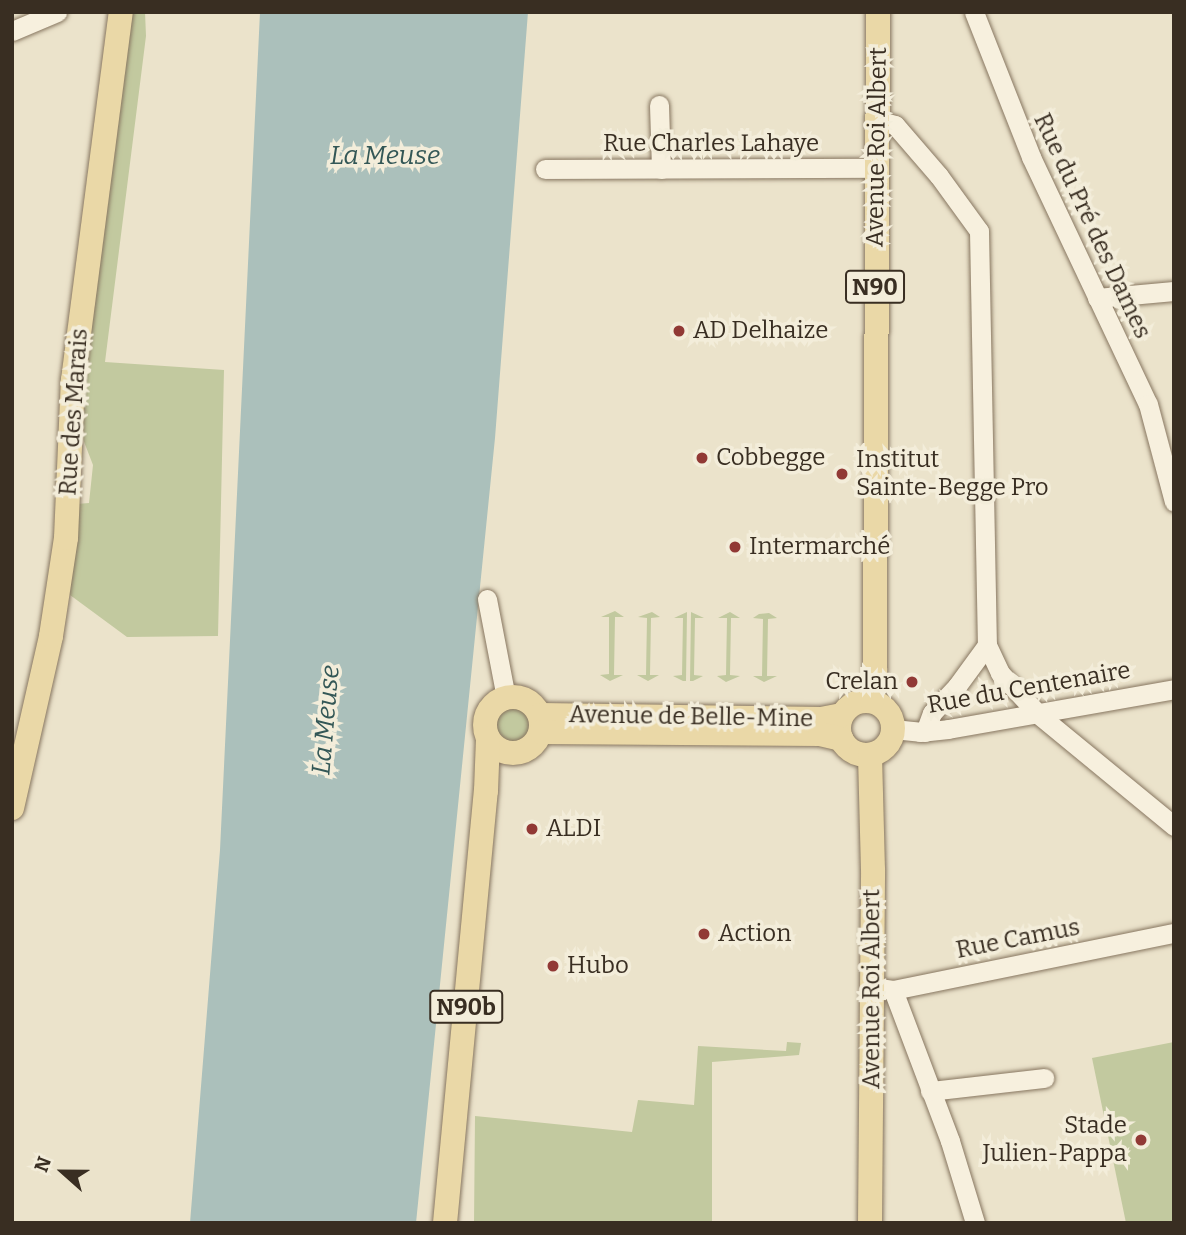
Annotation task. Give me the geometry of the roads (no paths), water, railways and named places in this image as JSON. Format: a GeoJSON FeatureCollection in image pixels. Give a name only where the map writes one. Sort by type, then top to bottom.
{"type":"FeatureCollection","features":[{"type":"Feature","properties":{"kind":"main road","name":"Rue des Marais"},"geometry":{"type":"LineString","coordinates":[[12,808],[51,636],[66,538],[73,380],[121,12]]}},
{"type":"Feature","properties":{"kind":"main road","name":"Avenue Roi Albert"},"geometry":{"type":"LineString","coordinates":[[872,701],[875,670],[878,12]]}},
{"type":"Feature","properties":{"kind":"main road"},"geometry":{"type":"LineString","coordinates":[[506,698],[526,700],[540,724],[533,745],[511,754],[494,746],[488,738],[486,718],[490,709],[506,698]]}},
{"type":"Feature","properties":{"kind":"main road"},"geometry":{"type":"LineString","coordinates":[[872,701],[888,711],[894,729],[887,746],[870,755],[852,752],[841,727],[855,703],[872,701]]}},
{"type":"Feature","properties":{"kind":"main road","name":"Avenue de Belle-Mine"},"geometry":{"type":"LineString","coordinates":[[540,724],[821,719],[841,727]]}},
{"type":"Feature","properties":{"kind":"main road","name":"N90b"},"geometry":{"type":"LineString","coordinates":[[445,1223],[486,792],[488,738]]}},
{"type":"Feature","properties":{"kind":"main road","name":"N90b"},"geometry":{"type":"LineString","coordinates":[[486,792],[495,773],[511,754]]}},
{"type":"Feature","properties":{"kind":"main road","name":"Avenue Roi Albert"},"geometry":{"type":"LineString","coordinates":[[870,755],[882,989],[870,1223]]}},
{"type":"Feature","properties":{"kind":"street"},"geometry":{"type":"LineString","coordinates":[[12,31],[57,12]]}},
{"type":"Feature","properties":{"kind":"street","name":"Rue du Pré des Dames"},"geometry":{"type":"LineString","coordinates":[[974,12],[1031,157],[1148,404],[1174,502]]}},
{"type":"Feature","properties":{"kind":"street"},"geometry":{"type":"LineString","coordinates":[[659,104],[661,169]]}},
{"type":"Feature","properties":{"kind":"street"},"geometry":{"type":"LineString","coordinates":[[877,120],[895,125],[939,176],[979,231],[987,645],[1000,673],[1039,715],[1174,826]]}},
{"type":"Feature","properties":{"kind":"street","name":"Rue Charles Lahaye"},"geometry":{"type":"LineString","coordinates":[[545,169],[877,168]]}},
{"type":"Feature","properties":{"kind":"street"},"geometry":{"type":"LineString","coordinates":[[1097,298],[1174,291]]}},
{"type":"Feature","properties":{"kind":"street"},"geometry":{"type":"LineString","coordinates":[[487,598],[506,698]]}},
{"type":"Feature","properties":{"kind":"street"},"geometry":{"type":"LineString","coordinates":[[925,732],[932,713],[987,645]]}},
{"type":"Feature","properties":{"kind":"street","name":"Rue du Centenaire"},"geometry":{"type":"LineString","coordinates":[[894,729],[925,732],[1039,715],[1096,701],[1174,689]]}},
{"type":"Feature","properties":{"kind":"street","name":"Rue Camus"},"geometry":{"type":"LineString","coordinates":[[882,989],[1174,933]]}},
{"type":"Feature","properties":{"kind":"street"},"geometry":{"type":"LineString","coordinates":[[882,989],[930,1091],[950,1141],[975,1223]]}},
{"type":"Feature","properties":{"kind":"street"},"geometry":{"type":"LineString","coordinates":[[930,1091],[1044,1078]]}},
{"type":"Feature","properties":{"kind":"water","name":"La Meuse"},"geometry":{"type":"Polygon","coordinates":[[[260,12],[528,12],[495,438],[416,1223],[190,1223],[220,850],[260,12]]]}},
{"type":"Feature","properties":{"kind":"place","name":"AD Delhaize"},"geometry":{"type":"Point","coordinates":[679,331]}},
{"type":"Feature","properties":{"kind":"place","name":"Cobbegge"},"geometry":{"type":"Point","coordinates":[702,458]}},
{"type":"Feature","properties":{"kind":"place","name":"Institut Sainte-Begge Pro"},"geometry":{"type":"Point","coordinates":[842,474]}},
{"type":"Feature","properties":{"kind":"place","name":"Intermarché"},"geometry":{"type":"Point","coordinates":[735,547]}},
{"type":"Feature","properties":{"kind":"place","name":"Crelan"},"geometry":{"type":"Point","coordinates":[912,682]}},
{"type":"Feature","properties":{"kind":"place","name":"ALDI"},"geometry":{"type":"Point","coordinates":[532,829]}},
{"type":"Feature","properties":{"kind":"place","name":"Action"},"geometry":{"type":"Point","coordinates":[704,934]}},
{"type":"Feature","properties":{"kind":"place","name":"Hubo"},"geometry":{"type":"Point","coordinates":[553,966]}},
{"type":"Feature","properties":{"kind":"place","name":"Stade Julien-Pappa"},"geometry":{"type":"Point","coordinates":[1141,1140]}}]}
